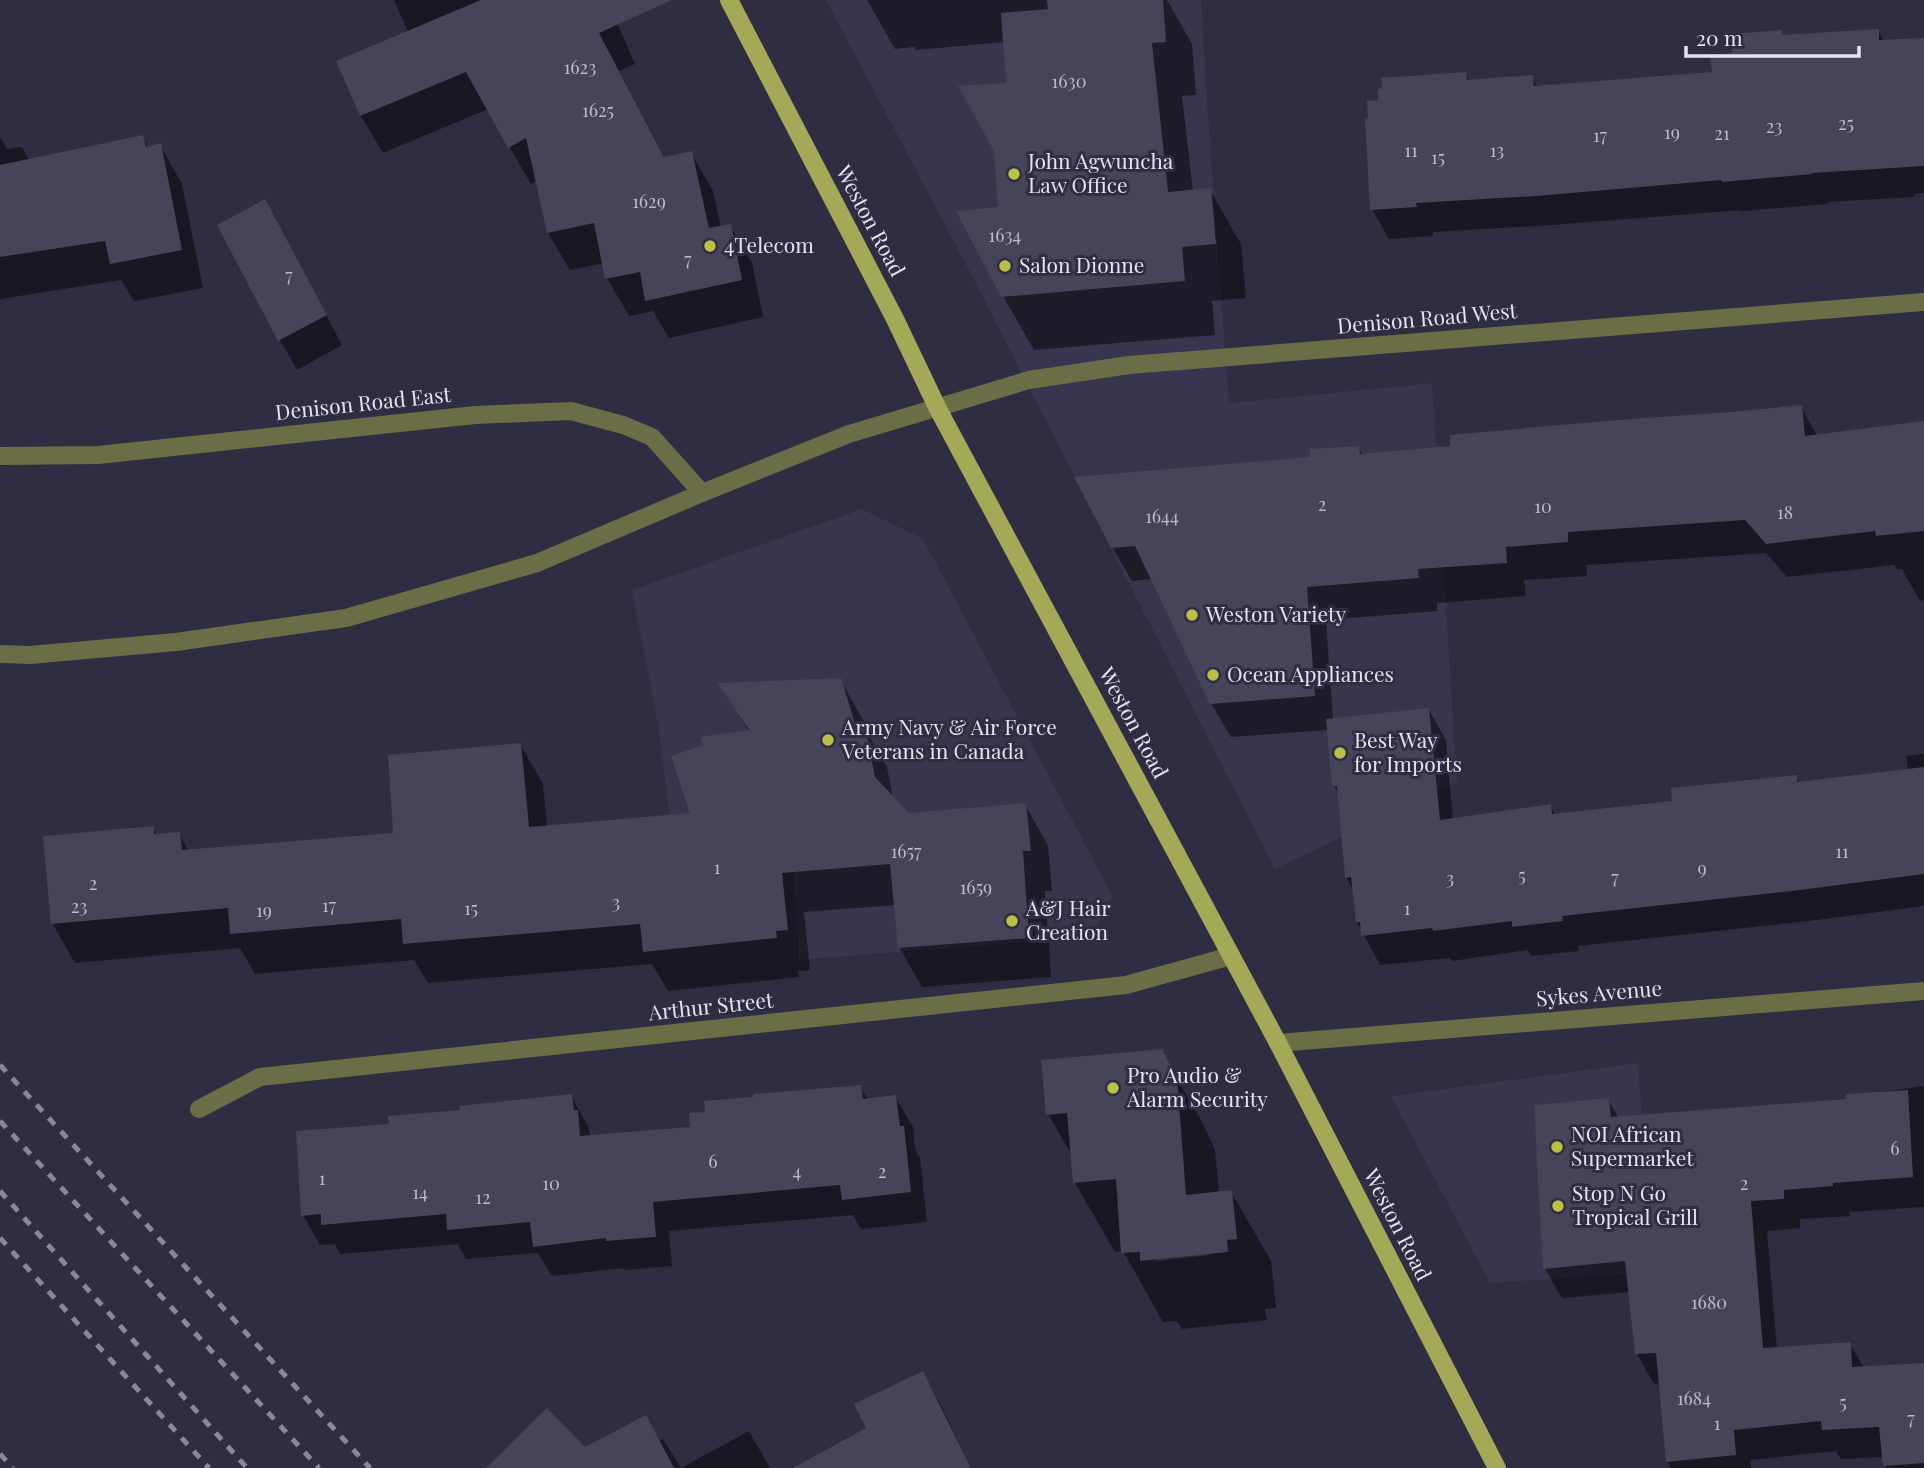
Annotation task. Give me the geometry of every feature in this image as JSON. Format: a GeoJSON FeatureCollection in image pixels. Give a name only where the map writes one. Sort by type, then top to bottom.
{"type":"FeatureCollection","features":[{"type":"Feature","properties":{"kind":"main road","name":"Weston Road"},"geometry":{"type":"LineString","coordinates":[[729,0],[895,319],[938,409],[1278,1043],[1497,1468]]}},
{"type":"Feature","properties":{"kind":"street","name":"Denison Road West"},"geometry":{"type":"LineString","coordinates":[[938,409],[1029,380],[1129,365],[1924,302]]}},
{"type":"Feature","properties":{"kind":"street"},"geometry":{"type":"LineString","coordinates":[[0,654],[30,655],[176,642],[346,618],[537,563],[849,434],[938,409]]}},
{"type":"Feature","properties":{"kind":"street","name":"Denison Road East"},"geometry":{"type":"LineString","coordinates":[[0,456],[98,455],[475,415],[571,411],[623,425],[652,437],[702,493]]}},
{"type":"Feature","properties":{"kind":"street","name":"Arthur Street"},"geometry":{"type":"LineString","coordinates":[[200,1109],[260,1077],[1126,985],[1231,956]]}},
{"type":"Feature","properties":{"kind":"street","name":"Sykes Avenue"},"geometry":{"type":"LineString","coordinates":[[1278,1043],[1924,991]]}},
{"type":"Feature","properties":{"kind":"shaded area"},"geometry":{"type":"Polygon","coordinates":[[[826,0],[1201,0],[1229,403],[1432,383],[1457,782],[1275,869],[970,272],[826,0]]]}},
{"type":"Feature","properties":{"kind":"shaded area"},"geometry":{"type":"Polygon","coordinates":[[[862,509],[923,539],[1112,895],[1092,937],[798,960],[793,854],[670,821],[659,731],[632,590],[862,509]]]}},
{"type":"Feature","properties":{"kind":"shaded area"},"geometry":{"type":"Polygon","coordinates":[[[1638,1063],[1654,1272],[1490,1283],[1391,1096],[1638,1063]]]}},
{"type":"Feature","properties":{"kind":"building"},"geometry":{"type":"Polygon","coordinates":[[[481,0],[672,0],[599,33],[664,157],[692,151],[709,228],[731,224],[742,280],[645,301],[640,272],[605,279],[594,223],[547,233],[526,138],[508,148],[466,72],[360,116],[336,61],[481,0]]]}},
{"type":"Feature","properties":{"kind":"building"},"geometry":{"type":"Polygon","coordinates":[[[1047,0],[1163,0],[1166,42],[1152,43],[1168,192],[1211,188],[1216,244],[1182,247],[1185,281],[1001,297],[956,211],[998,207],[994,151],[958,86],[1006,83],[1001,13],[1048,9],[1047,0]]]}},
{"type":"Feature","properties":{"kind":"building"},"geometry":{"type":"Polygon","coordinates":[[[1879,29],[1879,40],[1924,38],[1924,166],[1416,203],[1417,207],[1370,210],[1365,118],[1368,118],[1367,101],[1378,100],[1378,89],[1382,88],[1381,78],[1466,72],[1467,80],[1533,75],[1534,86],[1712,72],[1710,55],[1732,53],[1731,34],[1782,30],[1782,35],[1879,29]]]}},
{"type":"Feature","properties":{"kind":"building"},"geometry":{"type":"Polygon","coordinates":[[[143,135],[146,147],[161,143],[182,250],[110,264],[105,241],[0,257],[0,165],[143,135]]]}},
{"type":"Feature","properties":{"kind":"building"},"geometry":{"type":"Polygon","coordinates":[[[265,199],[327,315],[278,341],[217,225],[265,199]]]}},
{"type":"Feature","properties":{"kind":"building"},"geometry":{"type":"Polygon","coordinates":[[[1802,405],[1805,436],[1924,421],[1924,531],[1876,536],[1875,531],[1766,544],[1745,520],[1568,532],[1568,542],[1506,547],[1507,563],[1418,569],[1419,578],[1307,587],[1315,696],[1210,704],[1135,546],[1111,548],[1074,477],[1310,457],[1310,449],[1359,446],[1360,454],[1450,446],[1450,435],[1802,405]]]}},
{"type":"Feature","properties":{"kind":"building"},"geometry":{"type":"Polygon","coordinates":[[[841,678],[856,727],[865,725],[875,777],[909,813],[1026,803],[1031,851],[1023,851],[1029,938],[898,948],[890,864],[782,873],[788,930],[776,931],[777,938],[643,952],[640,924],[403,944],[401,919],[230,934],[228,908],[51,924],[43,836],[154,826],[154,834],[180,832],[182,850],[393,833],[388,755],[521,743],[529,827],[690,813],[671,756],[703,745],[700,737],[749,730],[718,683],[841,678]]]}},
{"type":"Feature","properties":{"kind":"building"},"geometry":{"type":"Polygon","coordinates":[[[1429,708],[1440,820],[1551,804],[1552,814],[1672,801],[1671,788],[1797,775],[1797,782],[1924,767],[1924,874],[1562,916],[1563,921],[1512,927],[1512,921],[1433,931],[1432,928],[1361,936],[1360,922],[1356,922],[1351,877],[1345,878],[1337,786],[1332,786],[1326,719],[1429,708]]]}},
{"type":"Feature","properties":{"kind":"building"},"geometry":{"type":"Polygon","coordinates":[[[1162,1049],[1177,1079],[1186,1195],[1232,1190],[1237,1239],[1227,1240],[1228,1252],[1140,1261],[1140,1252],[1121,1253],[1116,1179],[1073,1183],[1067,1113],[1046,1115],[1041,1060],[1162,1049]]]}},
{"type":"Feature","properties":{"kind":"building"},"geometry":{"type":"Polygon","coordinates":[[[861,1085],[863,1099],[896,1095],[900,1126],[904,1126],[911,1192],[842,1200],[840,1185],[653,1202],[656,1237],[606,1241],[606,1238],[533,1247],[530,1222],[447,1230],[446,1214],[321,1225],[321,1214],[301,1216],[296,1131],[389,1124],[388,1116],[460,1110],[459,1106],[572,1094],[574,1110],[578,1110],[580,1136],[690,1127],[689,1113],[705,1112],[704,1101],[861,1085]]]}},
{"type":"Feature","properties":{"kind":"building"},"geometry":{"type":"Polygon","coordinates":[[[1908,1090],[1913,1177],[1784,1190],[1784,1199],[1751,1201],[1763,1348],[1851,1342],[1852,1367],[1924,1363],[1924,1463],[1883,1466],[1879,1427],[1822,1430],[1821,1421],[1734,1430],[1736,1455],[1666,1462],[1656,1353],[1635,1354],[1625,1261],[1543,1269],[1534,1105],[1609,1098],[1611,1117],[1846,1099],[1846,1094],[1908,1090]]]}},
{"type":"Feature","properties":{"kind":"building"},"geometry":{"type":"Polygon","coordinates":[[[923,1371],[971,1468],[793,1468],[866,1428],[854,1404],[923,1371]]]}},
{"type":"Feature","properties":{"kind":"building"},"geometry":{"type":"Polygon","coordinates":[[[547,1408],[585,1447],[646,1415],[674,1468],[486,1468],[547,1408]]]}},
{"type":"Feature","properties":{"kind":"railway"},"geometry":{"type":"LineString","coordinates":[[0,1065],[370,1468]]}},
{"type":"Feature","properties":{"kind":"railway"},"geometry":{"type":"LineString","coordinates":[[0,1121],[319,1468]]}},
{"type":"Feature","properties":{"kind":"railway"},"geometry":{"type":"LineString","coordinates":[[0,1191],[247,1468]]}},
{"type":"Feature","properties":{"kind":"railway"},"geometry":{"type":"LineString","coordinates":[[0,1238],[209,1468]]}},
{"type":"Feature","properties":{"kind":"railway"},"geometry":{"type":"LineString","coordinates":[[0,1454],[13,1468]]}},
{"type":"Feature","properties":{"kind":"place","name":"John Agwuncha Law Office"},"geometry":{"type":"Point","coordinates":[1014,174]}},
{"type":"Feature","properties":{"kind":"place","name":"4Telecom"},"geometry":{"type":"Point","coordinates":[710,246]}},
{"type":"Feature","properties":{"kind":"place","name":"Salon Dionne"},"geometry":{"type":"Point","coordinates":[1005,266]}},
{"type":"Feature","properties":{"kind":"place","name":"Weston Variety"},"geometry":{"type":"Point","coordinates":[1192,615]}},
{"type":"Feature","properties":{"kind":"place","name":"Ocean Appliances"},"geometry":{"type":"Point","coordinates":[1213,675]}},
{"type":"Feature","properties":{"kind":"place","name":"Army Navy & Air Force Veterans in Canada"},"geometry":{"type":"Point","coordinates":[828,740]}},
{"type":"Feature","properties":{"kind":"place","name":"Best Way for Imports"},"geometry":{"type":"Point","coordinates":[1340,753]}},
{"type":"Feature","properties":{"kind":"place","name":"A&J Hair Creation"},"geometry":{"type":"Point","coordinates":[1012,921]}},
{"type":"Feature","properties":{"kind":"place","name":"Pro Audio & Alarm Security"},"geometry":{"type":"Point","coordinates":[1113,1088]}},
{"type":"Feature","properties":{"kind":"place","name":"NOI African Supermarket"},"geometry":{"type":"Point","coordinates":[1557,1147]}},
{"type":"Feature","properties":{"kind":"place","name":"Stop N Go Tropical Grill"},"geometry":{"type":"Point","coordinates":[1558,1206]}}]}
